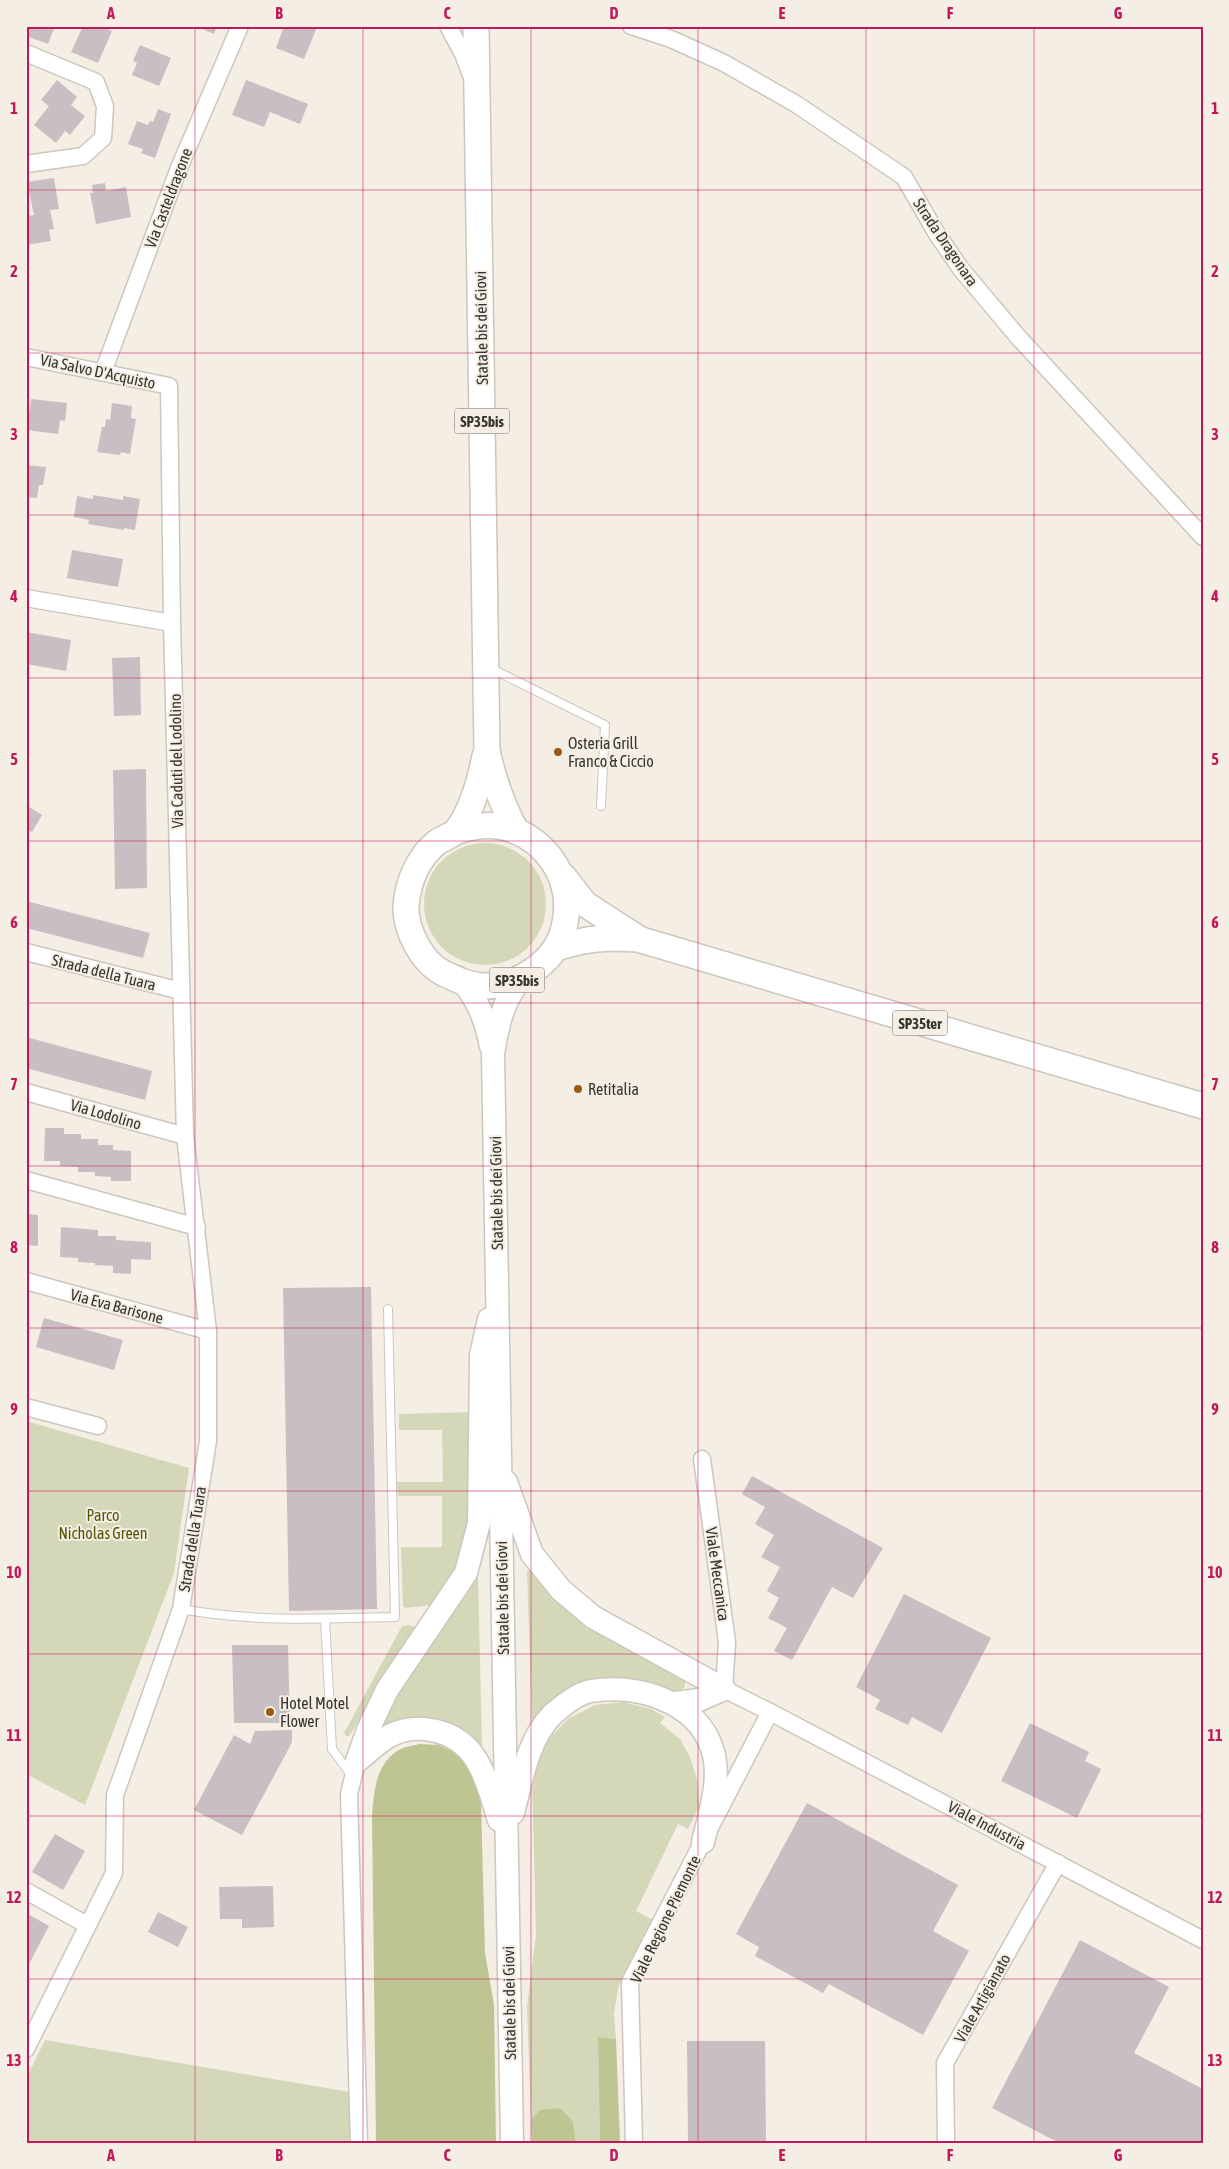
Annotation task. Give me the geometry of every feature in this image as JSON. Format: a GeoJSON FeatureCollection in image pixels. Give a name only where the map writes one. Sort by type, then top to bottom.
{"type":"FeatureCollection","features":[{"type":"Feature","properties":{"kind":"main road","name":"Statale bis dei Giovi"},"geometry":{"type":"LineString","coordinates":[[476,26],[487,750],[494,784],[516,831]]}},
{"type":"Feature","properties":{"kind":"main road","name":"Statale bis dei Giovi"},"geometry":{"type":"LineString","coordinates":[[457,831],[471,806],[480,780],[487,750]]}},
{"type":"Feature","properties":{"kind":"main road","name":"Statale bis dei Giovi"},"geometry":{"type":"LineString","coordinates":[[483,826],[497,826],[516,831],[535,841],[550,855],[560,873],[567,898],[565,924],[556,948],[540,966],[520,979],[482,986],[463,982],[441,971],[423,954],[411,933],[406,909],[409,884],[419,862],[436,844],[457,831],[483,826]]}},
{"type":"Feature","properties":{"kind":"main road","name":"SP35ter"},"geometry":{"type":"LineString","coordinates":[[560,873],[585,904],[638,938]]}},
{"type":"Feature","properties":{"kind":"main road","name":"SP35ter"},"geometry":{"type":"LineString","coordinates":[[556,948],[582,939],[638,938],[1203,1106]]}},
{"type":"Feature","properties":{"kind":"main road","name":"Statale bis dei Giovi"},"geometry":{"type":"LineString","coordinates":[[493,1054],[500,1017],[508,996],[520,979]]}},
{"type":"Feature","properties":{"kind":"main road","name":"Statale bis dei Giovi"},"geometry":{"type":"LineString","coordinates":[[463,982],[477,1000],[486,1020],[493,1054],[512,2143]]}},
{"type":"Feature","properties":{"kind":"main road"},"geometry":{"type":"LineString","coordinates":[[355,1769],[368,1730],[387,1690],[466,1574],[479,1523],[481,1355],[498,1282]]}},
{"type":"Feature","properties":{"kind":"main road"},"geometry":{"type":"LineString","coordinates":[[500,1466],[532,1554],[561,1590],[593,1617],[724,1689]]}},
{"type":"Feature","properties":{"kind":"main road"},"geometry":{"type":"LineString","coordinates":[[506,1840],[527,1761],[536,1736],[552,1715],[567,1703],[589,1691],[617,1689],[644,1693],[675,1703],[699,1725],[712,1748],[716,1772],[715,1791],[703,1842]]}},
{"type":"Feature","properties":{"kind":"main road"},"geometry":{"type":"LineString","coordinates":[[675,1703],[698,1700],[724,1689]]}},
{"type":"Feature","properties":{"kind":"main road"},"geometry":{"type":"LineString","coordinates":[[355,1769],[390,1736],[408,1729],[424,1728],[446,1733],[463,1741],[474,1754],[486,1781],[506,1840]]}},
{"type":"Feature","properties":{"kind":"street","name":"Via Casteldragone"},"geometry":{"type":"LineString","coordinates":[[103,372],[179,168],[240,26]]}},
{"type":"Feature","properties":{"kind":"street"},"geometry":{"type":"LineString","coordinates":[[448,26],[478,93]]}},
{"type":"Feature","properties":{"kind":"street","name":"Strada Dragonara"},"geometry":{"type":"LineString","coordinates":[[630,26],[671,39],[724,63],[796,104],[904,177],[937,234],[961,269],[1018,337],[1203,537]]}},
{"type":"Feature","properties":{"kind":"street"},"geometry":{"type":"LineString","coordinates":[[26,53],[96,82],[105,106],[103,138],[83,156],[26,164]]}},
{"type":"Feature","properties":{"kind":"street","name":"Via Salvo D'Acquisto"},"geometry":{"type":"LineString","coordinates":[[26,357],[169,386]]}},
{"type":"Feature","properties":{"kind":"street","name":"Via Caduti del Lodolino"},"geometry":{"type":"LineString","coordinates":[[169,386],[172,623],[185,1136]]}},
{"type":"Feature","properties":{"kind":"street"},"geometry":{"type":"LineString","coordinates":[[26,598],[172,623]]}},
{"type":"Feature","properties":{"kind":"street","name":"Strada della Tuara"},"geometry":{"type":"LineString","coordinates":[[26,952],[181,991]]}},
{"type":"Feature","properties":{"kind":"street","name":"Via Lodolino"},"geometry":{"type":"LineString","coordinates":[[27,1097],[185,1136]]}},
{"type":"Feature","properties":{"kind":"street","name":"Strada della Tuara"},"geometry":{"type":"LineString","coordinates":[[26,2048],[114,1873],[115,1795],[181,1609],[208,1441],[208,1331],[185,1136]]}},
{"type":"Feature","properties":{"kind":"street"},"geometry":{"type":"LineString","coordinates":[[26,1180],[197,1227]]}},
{"type":"Feature","properties":{"kind":"street","name":"Via Eva Barisone"},"geometry":{"type":"LineString","coordinates":[[26,1281],[208,1331]]}},
{"type":"Feature","properties":{"kind":"street"},"geometry":{"type":"LineString","coordinates":[[26,1407],[98,1426]]}},
{"type":"Feature","properties":{"kind":"street","name":"Viale Meccanica"},"geometry":{"type":"LineString","coordinates":[[702,1458],[727,1642],[724,1689]]}},
{"type":"Feature","properties":{"kind":"street","name":"Viale Industria"},"geometry":{"type":"LineString","coordinates":[[724,1689],[1203,1940]]}},
{"type":"Feature","properties":{"kind":"street","name":"Viale Regione Piemonte"},"geometry":{"type":"LineString","coordinates":[[634,2143],[630,1982],[770,1712]]}},
{"type":"Feature","properties":{"kind":"street"},"geometry":{"type":"LineString","coordinates":[[355,1769],[349,1794],[359,2143]]}},
{"type":"Feature","properties":{"kind":"street","name":"Viale Artigianato"},"geometry":{"type":"LineString","coordinates":[[942,2133],[945,2063],[1058,1863]]}},
{"type":"Feature","properties":{"kind":"street"},"geometry":{"type":"LineString","coordinates":[[26,1891],[88,1925]]}},
{"type":"Feature","properties":{"kind":"lane"},"geometry":{"type":"LineString","coordinates":[[486,666],[605,725],[601,806]]}},
{"type":"Feature","properties":{"kind":"lane"},"geometry":{"type":"LineString","coordinates":[[181,1609],[221,1617],[325,1619],[395,1617],[388,1309]]}},
{"type":"Feature","properties":{"kind":"lane"},"geometry":{"type":"LineString","coordinates":[[325,1619],[332,1749],[355,1769]]}},
{"type":"Feature","properties":{"kind":"green space"},"geometry":{"type":"Polygon","coordinates":[[[485,843],[508,847],[528,861],[542,881],[546,904],[542,927],[528,947],[508,961],[485,965],[462,961],[442,947],[428,927],[424,904],[428,881],[442,861],[462,847],[485,843]]]}},
{"type":"Feature","properties":{"kind":"green space"},"geometry":{"type":"Polygon","coordinates":[[[473,1412],[477,1499],[465,1557],[433,1605],[405,1608],[403,1606],[401,1547],[442,1547],[442,1496],[398,1496],[397,1482],[443,1482],[442,1430],[399,1430],[399,1414],[473,1412]]]}},
{"type":"Feature","properties":{"kind":"green space","name":"Parco Nicholas Green"},"geometry":{"type":"Polygon","coordinates":[[[26,1421],[189,1468],[174,1573],[85,1805],[26,1774],[26,1421]]]}},
{"type":"Feature","properties":{"kind":"green space"},"geometry":{"type":"Polygon","coordinates":[[[531,1569],[685,1677],[685,1687],[675,1693],[618,1684],[532,1726],[527,1571],[531,1569]]]}},
{"type":"Feature","properties":{"kind":"green space"},"geometry":{"type":"Polygon","coordinates":[[[476,1574],[478,1576],[482,1746],[480,1747],[467,1736],[377,1740],[386,1711],[476,1574]]]}},
{"type":"Feature","properties":{"kind":"green space"},"geometry":{"type":"Polygon","coordinates":[[[410,1625],[418,1629],[349,1736],[346,1736],[344,1733],[402,1626],[410,1625]]]}},
{"type":"Feature","properties":{"kind":"green space"},"geometry":{"type":"Polygon","coordinates":[[[623,1702],[651,1709],[665,1717],[660,1723],[680,1739],[690,1757],[698,1782],[699,1807],[688,1829],[678,1824],[636,1911],[653,1920],[618,1988],[614,2014],[616,2039],[598,2037],[600,2143],[576,2143],[573,2122],[531,2120],[527,2007],[536,1935],[532,1773],[542,1746],[568,1719],[595,1705],[623,1702]]]}},
{"type":"Feature","properties":{"kind":"green space"},"geometry":{"type":"Polygon","coordinates":[[[419,1744],[439,1745],[462,1756],[475,1773],[481,1802],[485,1953],[494,2005],[496,2143],[376,2143],[372,1816],[377,1780],[384,1764],[397,1751],[419,1744]]]}},
{"type":"Feature","properties":{"kind":"green space"},"geometry":{"type":"Polygon","coordinates":[[[598,2037],[616,2039],[620,2143],[600,2143],[598,2037]]]}},
{"type":"Feature","properties":{"kind":"green space"},"geometry":{"type":"Polygon","coordinates":[[[45,2040],[350,2092],[351,2143],[26,2143],[26,2079],[45,2040]]]}},
{"type":"Feature","properties":{"kind":"green space"},"geometry":{"type":"Polygon","coordinates":[[[560,2108],[573,2122],[576,2143],[532,2143],[531,2120],[540,2110],[560,2108]]]}},
{"type":"Feature","properties":{"kind":"building"},"geometry":{"type":"Polygon","coordinates":[[[26,26],[55,26],[48,44],[26,36],[26,26]]]}},
{"type":"Feature","properties":{"kind":"building"},"geometry":{"type":"Polygon","coordinates":[[[83,26],[100,26],[112,31],[98,63],[71,52],[83,26]]]}},
{"type":"Feature","properties":{"kind":"building"},"geometry":{"type":"Polygon","coordinates":[[[195,26],[217,26],[214,34],[195,26]]]}},
{"type":"Feature","properties":{"kind":"building"},"geometry":{"type":"Polygon","coordinates":[[[284,26],[317,27],[304,59],[276,48],[284,26]]]}},
{"type":"Feature","properties":{"kind":"building"},"geometry":{"type":"Polygon","coordinates":[[[140,45],[171,58],[159,86],[132,75],[137,63],[133,61],[140,45]]]}},
{"type":"Feature","properties":{"kind":"building"},"geometry":{"type":"Polygon","coordinates":[[[57,80],[77,97],[71,105],[85,116],[70,135],[65,131],[56,143],[34,125],[49,106],[41,100],[57,80]]]}},
{"type":"Feature","properties":{"kind":"building"},"geometry":{"type":"Polygon","coordinates":[[[246,80],[308,104],[300,124],[270,112],[264,127],[232,115],[246,80]]]}},
{"type":"Feature","properties":{"kind":"building"},"geometry":{"type":"Polygon","coordinates":[[[158,109],[171,114],[155,158],[141,153],[143,149],[128,144],[137,121],[148,125],[150,121],[153,122],[158,109]]]}},
{"type":"Feature","properties":{"kind":"building"},"geometry":{"type":"Polygon","coordinates":[[[54,178],[59,209],[50,210],[54,229],[49,230],[51,241],[26,245],[26,216],[34,215],[27,182],[54,178]]]}},
{"type":"Feature","properties":{"kind":"building"},"geometry":{"type":"Polygon","coordinates":[[[105,183],[106,191],[126,187],[131,217],[96,224],[90,193],[93,193],[92,185],[105,183]]]}},
{"type":"Feature","properties":{"kind":"building"},"geometry":{"type":"Polygon","coordinates":[[[31,399],[67,403],[65,421],[60,420],[58,434],[26,430],[26,414],[29,414],[31,399]]]}},
{"type":"Feature","properties":{"kind":"building"},"geometry":{"type":"Polygon","coordinates":[[[112,403],[132,406],[131,418],[136,419],[130,454],[121,452],[120,455],[97,452],[102,427],[105,427],[106,419],[110,420],[112,403]]]}},
{"type":"Feature","properties":{"kind":"building"},"geometry":{"type":"Polygon","coordinates":[[[26,465],[46,467],[43,485],[39,485],[37,498],[26,497],[26,465]]]}},
{"type":"Feature","properties":{"kind":"building"},"geometry":{"type":"Polygon","coordinates":[[[93,495],[123,500],[123,496],[140,499],[135,530],[88,524],[89,520],[74,517],[77,496],[93,499],[93,495]]]}},
{"type":"Feature","properties":{"kind":"building"},"geometry":{"type":"Polygon","coordinates":[[[72,550],[123,559],[118,587],[67,578],[72,550]]]}},
{"type":"Feature","properties":{"kind":"building"},"geometry":{"type":"Polygon","coordinates":[[[26,632],[71,640],[66,671],[26,664],[26,632]]]}},
{"type":"Feature","properties":{"kind":"building"},"geometry":{"type":"Polygon","coordinates":[[[140,657],[141,715],[114,716],[112,658],[140,657]]]}},
{"type":"Feature","properties":{"kind":"building"},"geometry":{"type":"Polygon","coordinates":[[[146,769],[147,888],[115,889],[113,770],[146,769]]]}},
{"type":"Feature","properties":{"kind":"building"},"geometry":{"type":"Polygon","coordinates":[[[26,805],[42,815],[32,832],[26,829],[26,805]]]}},
{"type":"Feature","properties":{"kind":"building"},"geometry":{"type":"Polygon","coordinates":[[[26,901],[150,933],[143,958],[26,928],[26,901]]]}},
{"type":"Feature","properties":{"kind":"building"},"geometry":{"type":"Polygon","coordinates":[[[26,1037],[152,1071],[145,1100],[26,1068],[26,1037]]]}},
{"type":"Feature","properties":{"kind":"building"},"geometry":{"type":"Polygon","coordinates":[[[45,1128],[64,1128],[64,1134],[81,1134],[81,1139],[98,1139],[98,1145],[113,1145],[113,1150],[131,1151],[131,1181],[111,1181],[111,1177],[95,1176],[95,1172],[78,1172],[78,1167],[60,1166],[60,1161],[44,1161],[45,1128]]]}},
{"type":"Feature","properties":{"kind":"building"},"geometry":{"type":"Polygon","coordinates":[[[26,1214],[38,1215],[38,1246],[26,1245],[26,1214]]]}},
{"type":"Feature","properties":{"kind":"building"},"geometry":{"type":"Polygon","coordinates":[[[61,1227],[98,1230],[98,1236],[116,1236],[116,1240],[151,1242],[151,1260],[131,1259],[131,1274],[113,1273],[113,1266],[78,1262],[78,1258],[60,1257],[61,1227]]]}},
{"type":"Feature","properties":{"kind":"building"},"geometry":{"type":"Polygon","coordinates":[[[371,1287],[377,1609],[289,1611],[283,1288],[371,1287]]]}},
{"type":"Feature","properties":{"kind":"building"},"geometry":{"type":"Polygon","coordinates":[[[44,1318],[123,1340],[114,1370],[36,1347],[44,1318]]]}},
{"type":"Feature","properties":{"kind":"building"},"geometry":{"type":"Polygon","coordinates":[[[752,1476],[883,1548],[853,1598],[832,1587],[792,1660],[774,1651],[787,1628],[768,1618],[779,1598],[767,1591],[780,1567],[761,1557],[774,1535],[755,1524],[765,1507],[742,1494],[752,1476]]]}},
{"type":"Feature","properties":{"kind":"building"},"geometry":{"type":"Polygon","coordinates":[[[904,1594],[991,1638],[942,1733],[912,1717],[908,1725],[875,1709],[880,1700],[856,1687],[904,1594]]]}},
{"type":"Feature","properties":{"kind":"building"},"geometry":{"type":"Polygon","coordinates":[[[232,1645],[288,1645],[290,1723],[234,1723],[232,1645]]]}},
{"type":"Feature","properties":{"kind":"building"},"geometry":{"type":"Polygon","coordinates":[[[1030,1723],[1089,1752],[1085,1761],[1101,1769],[1077,1818],[1001,1781],[1030,1723]]]}},
{"type":"Feature","properties":{"kind":"building"},"geometry":{"type":"Polygon","coordinates":[[[292,1730],[292,1742],[242,1835],[194,1810],[234,1735],[250,1744],[255,1731],[292,1730]]]}},
{"type":"Feature","properties":{"kind":"building"},"geometry":{"type":"Polygon","coordinates":[[[807,1803],[958,1885],[933,1931],[969,1951],[923,2035],[829,1984],[823,1993],[755,1956],[759,1947],[736,1934],[807,1803]]]}},
{"type":"Feature","properties":{"kind":"building"},"geometry":{"type":"Polygon","coordinates":[[[55,1834],[85,1851],[63,1890],[32,1872],[55,1834]]]}},
{"type":"Feature","properties":{"kind":"building"},"geometry":{"type":"Polygon","coordinates":[[[273,1886],[274,1927],[242,1928],[242,1919],[220,1919],[219,1887],[273,1886]]]}},
{"type":"Feature","properties":{"kind":"building"},"geometry":{"type":"Polygon","coordinates":[[[158,1912],[188,1927],[178,1947],[148,1932],[158,1912]]]}},
{"type":"Feature","properties":{"kind":"building"},"geometry":{"type":"Polygon","coordinates":[[[26,1913],[49,1926],[28,1966],[26,1965],[26,1913]]]}},
{"type":"Feature","properties":{"kind":"building"},"geometry":{"type":"Polygon","coordinates":[[[1080,1940],[1169,1987],[1134,2053],[1203,2089],[1203,2143],[1059,2143],[992,2108],[1080,1940]]]}},
{"type":"Feature","properties":{"kind":"building"},"geometry":{"type":"Polygon","coordinates":[[[687,2041],[765,2041],[766,2143],[688,2143],[687,2041]]]}},
{"type":"Feature","properties":{"kind":"place","name":"Osteria Grill Franco & Ciccio"},"geometry":{"type":"Point","coordinates":[558,752]}},
{"type":"Feature","properties":{"kind":"place","name":"Retitalia"},"geometry":{"type":"Point","coordinates":[578,1089]}},
{"type":"Feature","properties":{"kind":"place","name":"Hotel Motel Flower"},"geometry":{"type":"Point","coordinates":[270,1712]}}]}
